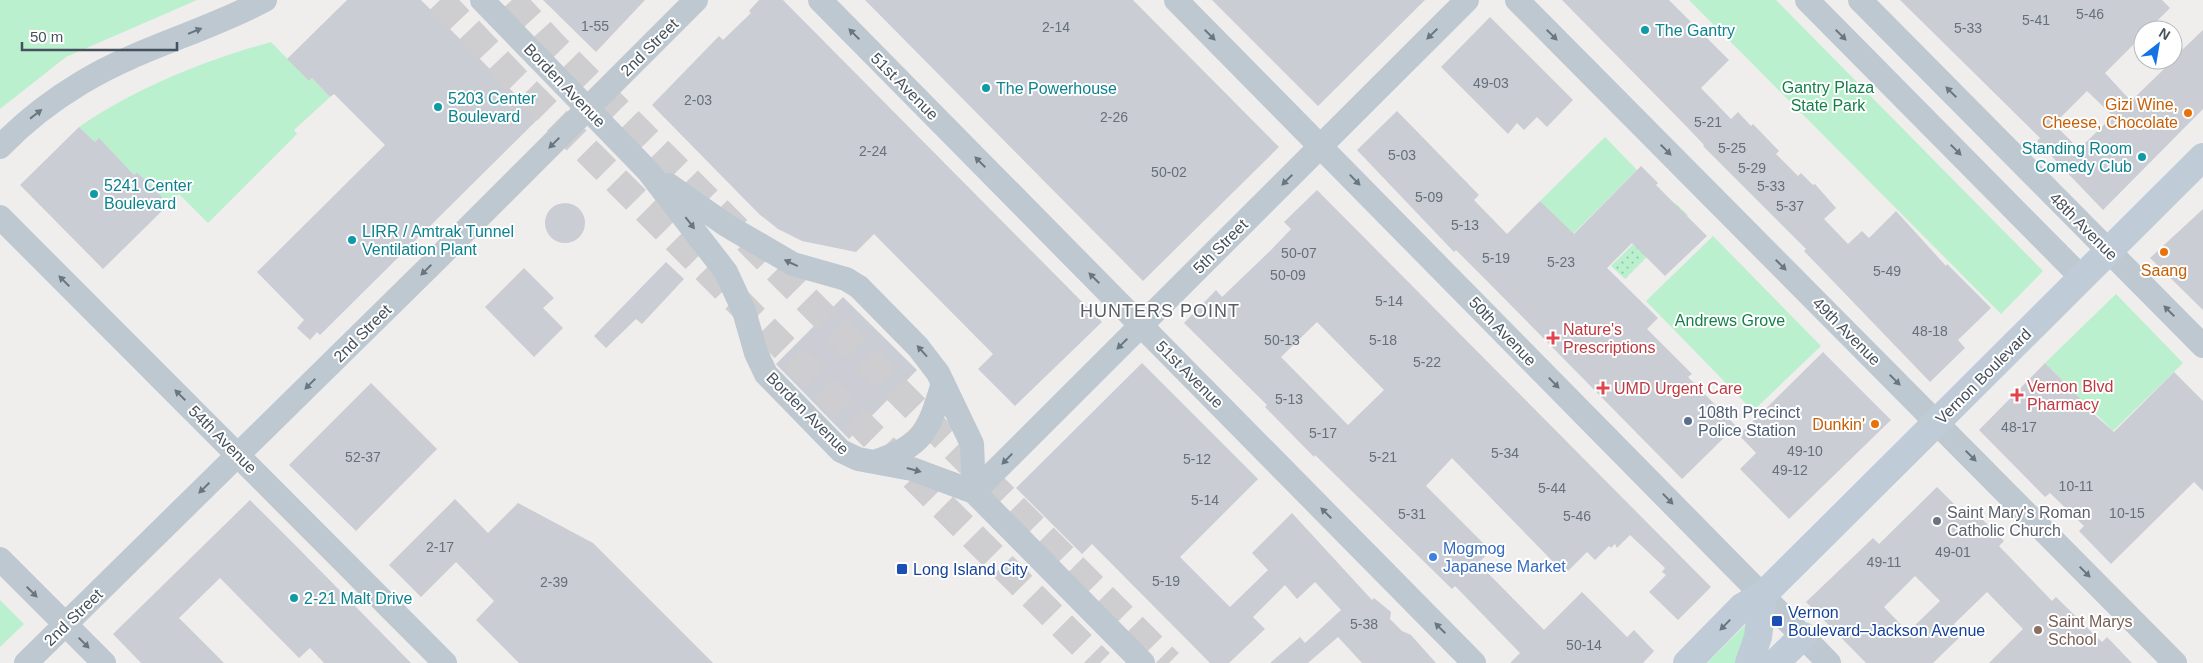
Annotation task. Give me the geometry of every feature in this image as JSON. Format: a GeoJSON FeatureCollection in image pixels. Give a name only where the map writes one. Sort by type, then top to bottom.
{"type":"FeatureCollection","features":[{"type":"Feature","properties":{"kind":"main road","name":"Vernon Boulevard"},"geometry":{"type":"LineString","coordinates":[[1687,663],[1742,607],[1763,595],[2203,157]]}},
{"type":"Feature","properties":{"kind":"main road"},"geometry":{"type":"LineString","coordinates":[[1749,663],[1758,637],[1763,595]]}},
{"type":"Feature","properties":{"kind":"main road"},"geometry":{"type":"LineString","coordinates":[[1775,663],[1803,636]]}},
{"type":"Feature","properties":{"kind":"street"},"geometry":{"type":"LineString","coordinates":[[0,147],[48,104],[81,82],[115,65],[265,0]]}},
{"type":"Feature","properties":{"kind":"street","name":"Borden Avenue"},"geometry":{"type":"LineString","coordinates":[[482,0],[648,171],[726,272],[744,311],[756,353],[766,374],[841,451],[850,457],[912,469],[974,492],[1143,663]]}},
{"type":"Feature","properties":{"kind":"street","name":"2nd Street"},"geometry":{"type":"LineString","coordinates":[[26,663],[588,109],[696,0]]}},
{"type":"Feature","properties":{"kind":"street","name":"51st Avenue"},"geometry":{"type":"LineString","coordinates":[[820,0],[1474,663]]}},
{"type":"Feature","properties":{"kind":"street","name":"50th Avenue"},"geometry":{"type":"LineString","coordinates":[[1176,0],[1321,145],[1829,663]]}},
{"type":"Feature","properties":{"kind":"street","name":"5th Street"},"geometry":{"type":"LineString","coordinates":[[974,492],[1466,0]]}},
{"type":"Feature","properties":{"kind":"street","name":"49th Avenue"},"geometry":{"type":"LineString","coordinates":[[1517,0],[2175,663]]}},
{"type":"Feature","properties":{"kind":"street"},"geometry":{"type":"LineString","coordinates":[[1807,0],[2082,278]]}},
{"type":"Feature","properties":{"kind":"street","name":"48th Avenue"},"geometry":{"type":"LineString","coordinates":[[1860,0],[2203,346]]}},
{"type":"Feature","properties":{"kind":"street","name":"Borden Avenue"},"geometry":{"type":"LineString","coordinates":[[648,171],[726,225],[781,257],[805,268],[854,283],[932,363],[972,444],[974,492]]}},
{"type":"Feature","properties":{"kind":"street","name":"54th Avenue"},"geometry":{"type":"LineString","coordinates":[[0,217],[239,454],[445,663]]}},
{"type":"Feature","properties":{"kind":"street"},"geometry":{"type":"LineString","coordinates":[[872,462],[902,451],[918,440],[933,415],[943,383]]}},
{"type":"Feature","properties":{"kind":"street"},"geometry":{"type":"LineString","coordinates":[[0,559],[104,663]]}},
{"type":"Feature","properties":{"kind":"green space"},"geometry":{"type":"Polygon","coordinates":[[[0,0],[197,0],[66,57],[0,109],[0,0]]]}},
{"type":"Feature","properties":{"kind":"green space","name":"Gantry Plaza State Park"},"geometry":{"type":"Polygon","coordinates":[[[1689,0],[1776,0],[2043,271],[2001,314],[1689,0]]]}},
{"type":"Feature","properties":{"kind":"green space"},"geometry":{"type":"Polygon","coordinates":[[[271,42],[309,81],[312,78],[330,97],[294,130],[297,134],[208,223],[179,194],[169,204],[137,172],[134,175],[99,139],[95,142],[79,127],[124,100],[172,77],[246,49],[271,42]]]}},
{"type":"Feature","properties":{"kind":"green space"},"geometry":{"type":"Polygon","coordinates":[[[1605,137],[1637,170],[1573,234],[1540,201],[1605,137]]]}},
{"type":"Feature","properties":{"kind":"green space"},"geometry":{"type":"Polygon","coordinates":[[[1675,203],[1688,215],[1625,279],[1611,266],[1675,203]]]}},
{"type":"Feature","properties":{"kind":"green space","name":"Andrews Grove"},"geometry":{"type":"Polygon","coordinates":[[[1713,236],[1821,346],[1753,411],[1646,301],[1713,236]]]}},
{"type":"Feature","properties":{"kind":"green space"},"geometry":{"type":"Polygon","coordinates":[[[2116,294],[2183,363],[2113,431],[2045,363],[2116,294]]]}},
{"type":"Feature","properties":{"kind":"green space"},"geometry":{"type":"Polygon","coordinates":[[[0,600],[24,624],[0,647],[0,600]]]}},
{"type":"Feature","properties":{"kind":"green space"},"geometry":{"type":"Polygon","coordinates":[[[1745,625],[1752,632],[1741,663],[1707,663],[1745,625]]]}},
{"type":"Feature","properties":{"kind":"building","name":"5203 Center Boulevard"},"geometry":{"type":"Polygon","coordinates":[[[347,0],[421,0],[539,118],[320,335],[317,332],[310,340],[297,328],[304,320],[257,272],[385,145],[334,94],[330,97],[312,78],[309,81],[287,59],[347,0]]]}},
{"type":"Feature","properties":{"kind":"building"},"geometry":{"type":"Polygon","coordinates":[[[543,0],[645,0],[596,52],[543,0]]]}},
{"type":"Feature","properties":{"kind":"building"},"geometry":{"type":"Polygon","coordinates":[[[759,0],[783,0],[1102,322],[1015,406],[978,369],[993,354],[874,234],[856,252],[802,241],[778,229],[759,214],[652,105],[719,36],[723,40],[751,13],[749,11],[759,0]]]}},
{"type":"Feature","properties":{"kind":"building"},"geometry":{"type":"Polygon","coordinates":[[[865,0],[1133,0],[1279,147],[1143,281],[865,0]]]}},
{"type":"Feature","properties":{"kind":"building"},"geometry":{"type":"Polygon","coordinates":[[[1212,0],[1425,0],[1318,106],[1212,0]]]}},
{"type":"Feature","properties":{"kind":"building"},"geometry":{"type":"Polygon","coordinates":[[[1562,0],[1669,0],[1729,60],[1701,88],[1731,119],[1738,112],[1751,126],[1753,124],[1779,151],[1776,154],[1798,176],[1801,173],[1813,185],[1815,184],[1836,208],[1824,219],[1848,244],[1862,231],[1869,238],[1896,211],[1946,266],[1947,264],[1991,308],[1958,340],[1965,348],[1930,382],[1804,251],[1806,249],[1562,0]]]}},
{"type":"Feature","properties":{"kind":"building"},"geometry":{"type":"Polygon","coordinates":[[[1900,0],[2162,0],[2170,8],[2158,20],[2133,20],[2133,45],[2105,73],[2131,101],[2163,70],[2183,70],[2183,49],[2203,30],[2203,109],[2103,210],[2037,141],[2040,138],[1900,0]],[[2087,91],[2054,124],[2079,149],[2113,116],[2087,91]]]}},
{"type":"Feature","properties":{"kind":"building"},"geometry":{"type":"Polygon","coordinates":[[[1490,17],[1573,100],[1547,127],[1537,117],[1524,130],[1517,123],[1508,134],[1441,67],[1490,17]]]}},
{"type":"Feature","properties":{"kind":"building"},"geometry":{"type":"Polygon","coordinates":[[[1397,111],[1479,195],[1474,200],[1507,234],[1540,201],[1574,234],[1641,166],[1658,183],[1656,185],[1707,236],[1665,276],[1632,243],[1607,268],[1658,318],[1647,329],[1692,374],[1688,377],[1736,426],[1682,479],[1456,250],[1454,252],[1357,150],[1397,111]]]}},
{"type":"Feature","properties":{"kind":"building","name":"5241 Center Boulevard"},"geometry":{"type":"Polygon","coordinates":[[[79,127],[95,142],[99,138],[134,175],[137,172],[169,204],[103,269],[20,185],[79,127]]]}},
{"type":"Feature","properties":{"kind":"building"},"geometry":{"type":"Polygon","coordinates":[[[1317,190],[1711,587],[1678,620],[1649,592],[1666,575],[1662,572],[1665,568],[1630,535],[1617,548],[1615,544],[1611,548],[1609,546],[1595,560],[1587,552],[1565,574],[1452,458],[1426,486],[1491,551],[1478,563],[1544,630],[1582,592],[1627,637],[1634,630],[1654,651],[1643,663],[1510,663],[1520,653],[1455,586],[1452,589],[1315,455],[1314,457],[1265,407],[1267,405],[1184,323],[1216,290],[1222,297],[1271,250],[1291,229],[1284,222],[1317,190]],[[1317,322],[1281,357],[1348,425],[1384,390],[1317,322]]]}},
{"type":"Feature","properties":{"kind":"building"},"geometry":{"type":"Polygon","coordinates":[[[561,203],[569,203],[576,206],[582,212],[585,223],[582,234],[576,240],[569,243],[561,243],[554,240],[548,234],[545,227],[545,219],[548,212],[554,206],[561,203]]]}},
{"type":"Feature","properties":{"kind":"building"},"geometry":{"type":"Polygon","coordinates":[[[2203,209],[2203,310],[2150,258],[2203,209]]]}},
{"type":"Feature","properties":{"kind":"building"},"geometry":{"type":"Polygon","coordinates":[[[666,262],[684,279],[642,324],[636,319],[606,348],[594,336],[666,262]]]}},
{"type":"Feature","properties":{"kind":"building"},"geometry":{"type":"Polygon","coordinates":[[[524,268],[554,298],[543,308],[563,328],[534,357],[485,307],[524,268]]]}},
{"type":"Feature","properties":{"kind":"building"},"geometry":{"type":"Polygon","coordinates":[[[843,297],[917,370],[849,439],[776,364],[843,297]]]}},
{"type":"Feature","properties":{"kind":"building"},"geometry":{"type":"Polygon","coordinates":[[[1823,352],[1891,420],[1789,519],[1740,469],[1756,453],[1739,435],[1823,352]]]}},
{"type":"Feature","properties":{"kind":"building"},"geometry":{"type":"Polygon","coordinates":[[[1142,363],[1258,479],[1180,557],[1230,607],[1268,570],[1252,553],[1292,513],[1372,600],[1374,598],[1391,612],[1390,619],[1402,631],[1411,635],[1436,663],[1362,663],[1338,637],[1308,663],[1270,663],[1300,637],[1305,643],[1341,610],[1315,582],[1297,599],[1285,585],[1253,617],[1265,629],[1229,663],[1210,663],[1092,544],[1082,554],[1016,488],[1142,363]]]}},
{"type":"Feature","properties":{"kind":"building"},"geometry":{"type":"Polygon","coordinates":[[[2045,363],[2082,400],[2080,402],[2114,432],[2174,372],[2203,401],[2203,491],[2194,482],[2111,564],[2079,531],[2084,526],[2050,493],[2045,497],[1979,430],[2045,363]]]}},
{"type":"Feature","properties":{"kind":"building"},"geometry":{"type":"Polygon","coordinates":[[[371,383],[437,449],[356,531],[289,465],[371,383]]]}},
{"type":"Feature","properties":{"kind":"building"},"geometry":{"type":"Polygon","coordinates":[[[1937,487],[1970,520],[1976,513],[2004,541],[1999,546],[2052,601],[2056,597],[2102,642],[2107,637],[2132,663],[1989,663],[2023,629],[1987,592],[1954,624],[1963,634],[1933,663],[1866,663],[1806,602],[1873,538],[1879,544],[1937,487]],[[1915,576],[1884,607],[1908,632],[1940,601],[1915,576]]]}},
{"type":"Feature","properties":{"kind":"building"},"geometry":{"type":"Polygon","coordinates":[[[455,499],[488,533],[518,503],[593,543],[713,663],[519,663],[476,620],[494,601],[456,562],[421,597],[389,565],[455,499]]]}},
{"type":"Feature","properties":{"kind":"building","name":"2-21 Malt Drive"},"geometry":{"type":"Polygon","coordinates":[[[250,500],[411,663],[324,663],[310,648],[299,658],[220,578],[179,618],[224,663],[141,663],[113,634],[250,500]]]}},
{"type":"Feature","properties":{"kind":"tunnel"},"geometry":{"type":"LineString","coordinates":[[440,0],[516,80],[1100,663]]}},
{"type":"Feature","properties":{"kind":"tunnel"},"geometry":{"type":"LineString","coordinates":[[512,0],[552,44],[1169,663]]}},
{"type":"Feature","properties":{"kind":"place","name":"The Gantry"},"geometry":{"type":"Point","coordinates":[1645,30]}},
{"type":"Feature","properties":{"kind":"place","name":"The Powerhouse"},"geometry":{"type":"Point","coordinates":[986,88]}},
{"type":"Feature","properties":{"kind":"place","name":"5203 Center Boulevard"},"geometry":{"type":"Point","coordinates":[438,107]}},
{"type":"Feature","properties":{"kind":"place","name":"Gizi Wine, Cheese, Chocolate"},"geometry":{"type":"Point","coordinates":[2188,113]}},
{"type":"Feature","properties":{"kind":"place","name":"Standing Room Comedy Club"},"geometry":{"type":"Point","coordinates":[2142,157]}},
{"type":"Feature","properties":{"kind":"place","name":"5241 Center Boulevard"},"geometry":{"type":"Point","coordinates":[94,194]}},
{"type":"Feature","properties":{"kind":"place","name":"LIRR / Amtrak Tunnel Ventilation Plant"},"geometry":{"type":"Point","coordinates":[352,240]}},
{"type":"Feature","properties":{"kind":"place","name":"Saang"},"geometry":{"type":"Point","coordinates":[2164,252]}},
{"type":"Feature","properties":{"kind":"place","name":"Nature's Prescriptions"},"geometry":{"type":"Point","coordinates":[1553,338]}},
{"type":"Feature","properties":{"kind":"place","name":"UMD Urgent Care"},"geometry":{"type":"Point","coordinates":[1603,388]}},
{"type":"Feature","properties":{"kind":"place","name":"Vernon Blvd Pharmacy"},"geometry":{"type":"Point","coordinates":[2017,395]}},
{"type":"Feature","properties":{"kind":"place","name":"108th Precinct Police Station"},"geometry":{"type":"Point","coordinates":[1688,421]}},
{"type":"Feature","properties":{"kind":"place","name":"Dunkin'"},"geometry":{"type":"Point","coordinates":[1875,424]}},
{"type":"Feature","properties":{"kind":"place","name":"Saint Mary's Roman Catholic Church"},"geometry":{"type":"Point","coordinates":[1937,521]}},
{"type":"Feature","properties":{"kind":"place","name":"Mogmog Japanese Market"},"geometry":{"type":"Point","coordinates":[1433,557]}},
{"type":"Feature","properties":{"kind":"place","name":"Long Island City"},"geometry":{"type":"Point","coordinates":[902,569]}},
{"type":"Feature","properties":{"kind":"place","name":"2-21 Malt Drive"},"geometry":{"type":"Point","coordinates":[294,598]}},
{"type":"Feature","properties":{"kind":"place","name":"Vernon Boulevard–Jackson Avenue"},"geometry":{"type":"Point","coordinates":[1777,621]}},
{"type":"Feature","properties":{"kind":"place","name":"Saint Marys School"},"geometry":{"type":"Point","coordinates":[2038,630]}},
{"type":"Feature","properties":{"kind":"district","name":"HUNTERS POINT"},"geometry":{"type":"Point","coordinates":[1160,311]}}]}
